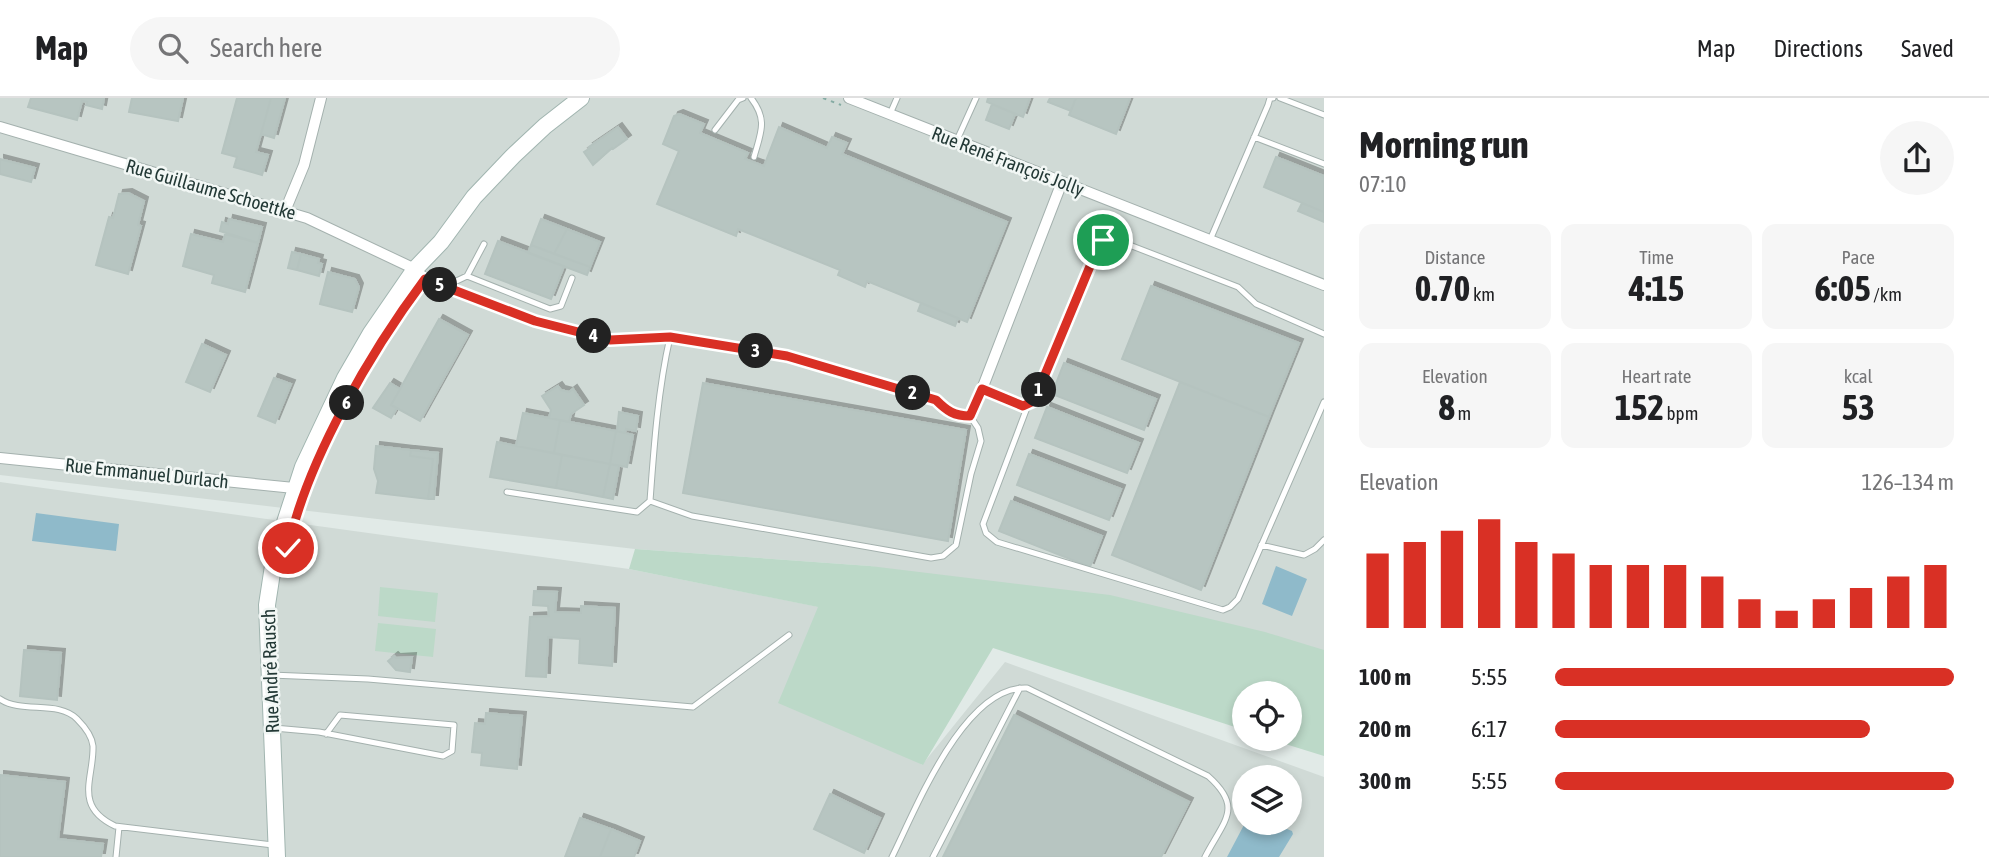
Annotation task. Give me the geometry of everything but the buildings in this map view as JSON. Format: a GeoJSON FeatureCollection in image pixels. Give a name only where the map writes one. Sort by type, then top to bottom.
{"type":"FeatureCollection","features":[{"type":"Feature","properties":{"kind":"street"},"geometry":{"type":"LineString","coordinates":[[285,211],[304,165],[321,98]]}},
{"type":"Feature","properties":{"kind":"street"},"geometry":{"type":"LineString","coordinates":[[417,266],[431,241],[485,172],[513,142],[564,98]]}},
{"type":"Feature","properties":{"kind":"street"},"geometry":{"type":"LineString","coordinates":[[417,266],[441,242],[474,197],[513,156],[581,98]]}},
{"type":"Feature","properties":{"kind":"street","name":"Rue René François Jolly"},"geometry":{"type":"LineString","coordinates":[[849,98],[1324,285]]}},
{"type":"Feature","properties":{"kind":"street","name":"Rue Guillaume Schoettke"},"geometry":{"type":"LineString","coordinates":[[0,127],[307,218],[417,266],[425,279],[535,321],[610,340],[670,337]]}},
{"type":"Feature","properties":{"kind":"street"},"geometry":{"type":"LineString","coordinates":[[977,402],[1062,181]]}},
{"type":"Feature","properties":{"kind":"street","name":"Rue André Rausch"},"geometry":{"type":"LineString","coordinates":[[276,851],[268,587],[275,553],[294,488],[345,378],[371,333],[417,266]]}},
{"type":"Feature","properties":{"kind":"street","name":"Rue Emmanuel Durlach"},"geometry":{"type":"LineString","coordinates":[[0,458],[294,488]]}},
{"type":"Feature","properties":{"kind":"lane"},"geometry":{"type":"LineString","coordinates":[[715,130],[738,100],[743,98]]}},
{"type":"Feature","properties":{"kind":"lane"},"geometry":{"type":"LineString","coordinates":[[751,98],[761,110],[763,124],[754,157]]}},
{"type":"Feature","properties":{"kind":"lane"},"geometry":{"type":"LineString","coordinates":[[890,114],[897,98]]}},
{"type":"Feature","properties":{"kind":"lane"},"geometry":{"type":"LineString","coordinates":[[957,140],[976,98]]}},
{"type":"Feature","properties":{"kind":"lane"},"geometry":{"type":"LineString","coordinates":[[1210,240],[1270,99],[1273,98]]}},
{"type":"Feature","properties":{"kind":"lane"},"geometry":{"type":"LineString","coordinates":[[1280,98],[1324,115]]}},
{"type":"Feature","properties":{"kind":"lane"},"geometry":{"type":"LineString","coordinates":[[1254,137],[1324,164]]}},
{"type":"Feature","properties":{"kind":"lane"},"geometry":{"type":"LineString","coordinates":[[1324,334],[1256,304],[1238,287],[1114,239],[1106,239],[1098,247],[1034,401],[1028,405],[984,524],[986,533],[997,542],[1223,610],[1238,598],[1324,402]]}},
{"type":"Feature","properties":{"kind":"lane"},"geometry":{"type":"LineString","coordinates":[[445,287],[467,276],[484,244]]}},
{"type":"Feature","properties":{"kind":"lane"},"geometry":{"type":"LineString","coordinates":[[467,276],[550,309],[561,306],[572,278]]}},
{"type":"Feature","properties":{"kind":"lane"},"geometry":{"type":"LineString","coordinates":[[508,492],[637,512],[650,501],[664,361],[670,337],[787,356],[936,400],[947,412],[970,416]]}},
{"type":"Feature","properties":{"kind":"lane"},"geometry":{"type":"LineString","coordinates":[[982,389],[1010,403],[1028,405]]}},
{"type":"Feature","properties":{"kind":"lane"},"geometry":{"type":"LineString","coordinates":[[970,416],[977,402]]}},
{"type":"Feature","properties":{"kind":"lane"},"geometry":{"type":"LineString","coordinates":[[650,501],[692,516],[931,558],[943,556],[956,545],[981,441],[978,428],[970,416]]}},
{"type":"Feature","properties":{"kind":"lane"},"geometry":{"type":"LineString","coordinates":[[1262,545],[1304,555],[1324,540]]}},
{"type":"Feature","properties":{"kind":"lane"},"geometry":{"type":"LineString","coordinates":[[269,675],[368,678],[692,707],[789,635]]}},
{"type":"Feature","properties":{"kind":"lane"},"geometry":{"type":"LineString","coordinates":[[892,857],[936,769],[954,740],[991,698],[1013,688],[1027,688],[1208,776],[1228,798],[1230,808],[1205,857]]}},
{"type":"Feature","properties":{"kind":"lane"},"geometry":{"type":"LineString","coordinates":[[933,857],[1020,688]]}},
{"type":"Feature","properties":{"kind":"lane"},"geometry":{"type":"LineString","coordinates":[[0,699],[8,705],[63,710],[73,715],[86,728],[93,744],[87,789],[99,815],[105,821],[119,827],[276,851]]}},
{"type":"Feature","properties":{"kind":"lane"},"geometry":{"type":"LineString","coordinates":[[271,728],[326,734],[443,757],[452,751],[454,725],[340,715],[326,734]]}},
{"type":"Feature","properties":{"kind":"lane"},"geometry":{"type":"LineString","coordinates":[[116,857],[119,827]]}},
{"type":"Feature","properties":{"kind":"shaded area"},"geometry":{"type":"Polygon","coordinates":[[[0,98],[1324,98],[1324,664],[870,566],[635,549],[0,475],[0,98]]]}},
{"type":"Feature","properties":{"kind":"shaded area"},"geometry":{"type":"Polygon","coordinates":[[[0,482],[629,569],[819,607],[922,765],[1005,662],[1232,744],[1232,751],[1252,751],[1291,765],[1232,765],[1232,835],[1302,835],[1302,769],[1324,777],[1324,857],[0,857],[0,482]]]}},
{"type":"Feature","properties":{"kind":"green space"},"geometry":{"type":"Polygon","coordinates":[[[635,549],[870,566],[1110,595],[1265,632],[1324,650],[1324,756],[1302,749],[1302,681],[1232,681],[1232,726],[993,648],[923,765],[778,703],[818,607],[629,569],[635,549]]]}},
{"type":"Feature","properties":{"kind":"green space"},"geometry":{"type":"Polygon","coordinates":[[[380,587],[438,593],[435,622],[378,616],[380,587]]]}},
{"type":"Feature","properties":{"kind":"green space"},"geometry":{"type":"Polygon","coordinates":[[[378,623],[436,629],[433,657],[375,651],[378,623]]]}},
{"type":"Feature","properties":{"kind":"water"},"geometry":{"type":"Polygon","coordinates":[[[36,513],[119,524],[116,551],[32,541],[36,513]]]}},
{"type":"Feature","properties":{"kind":"water"},"geometry":{"type":"Polygon","coordinates":[[[1276,566],[1307,579],[1292,616],[1262,604],[1276,566]]]}},
{"type":"Feature","properties":{"kind":"water"},"geometry":{"type":"Polygon","coordinates":[[[1239,835],[1292,835],[1279,857],[1227,857],[1239,835]]]}},
{"type":"Feature","properties":{"kind":"route"},"geometry":{"type":"LineString","coordinates":[[288,548],[305,491],[331,435],[381,342],[425,279],[535,321],[610,340],[670,337],[787,356],[936,400],[947,412],[970,416],[982,389],[1010,403],[1023,406],[1034,401],[1103,240]]}}]}
